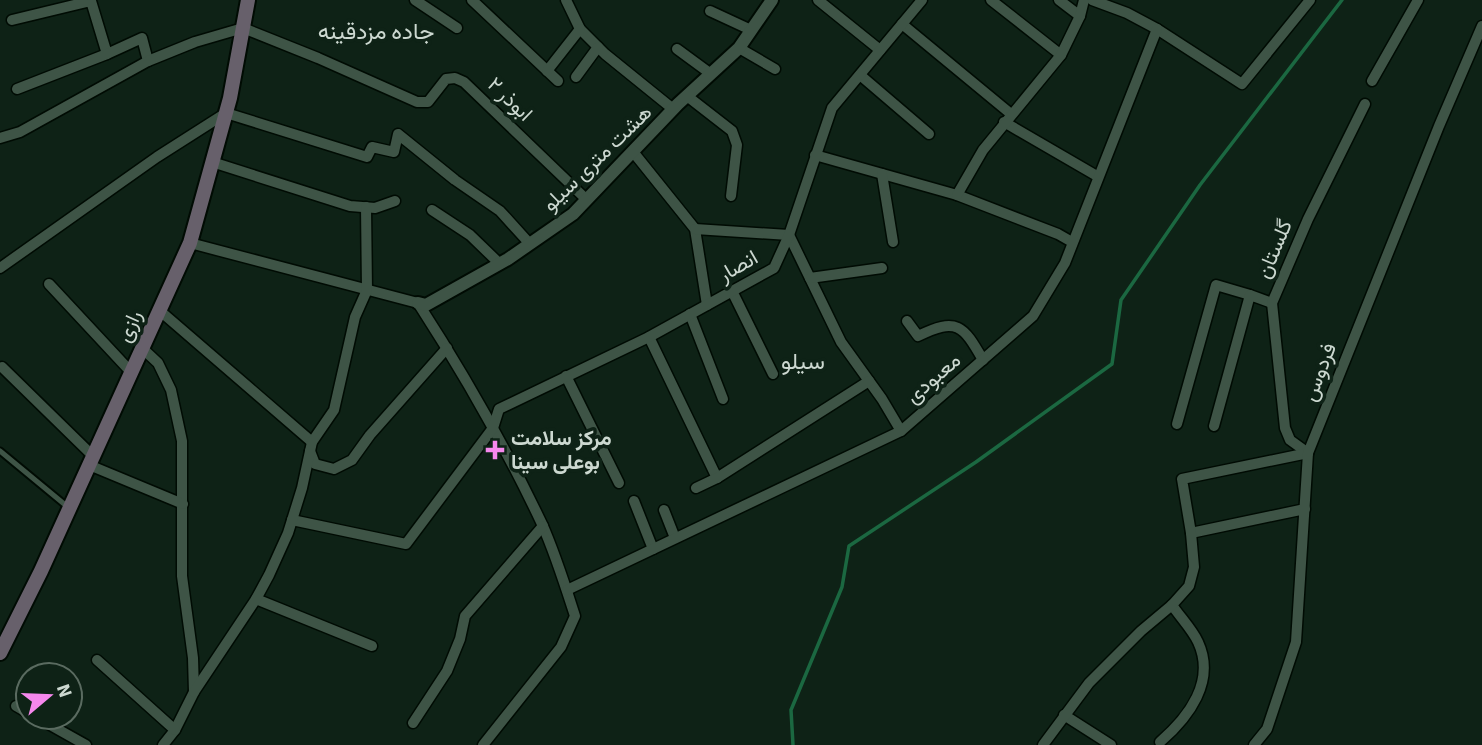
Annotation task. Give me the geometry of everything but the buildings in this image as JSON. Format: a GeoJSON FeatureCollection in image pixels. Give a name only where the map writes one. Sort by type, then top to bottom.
{"type":"FeatureCollection","features":[{"type":"Feature","properties":{"kind":"main road","name":"رازی"},"geometry":{"type":"LineString","coordinates":[[0,653],[190,243],[226,113],[248,0]]}},
{"type":"Feature","properties":{"kind":"street"},"geometry":{"type":"LineString","coordinates":[[415,0],[457,28]]}},
{"type":"Feature","properties":{"kind":"street"},"geometry":{"type":"LineString","coordinates":[[472,0],[558,81]]}},
{"type":"Feature","properties":{"kind":"street"},"geometry":{"type":"LineString","coordinates":[[566,0],[580,29],[673,109]]}},
{"type":"Feature","properties":{"kind":"street","name":"هشت متری سیلو"},"geometry":{"type":"LineString","coordinates":[[418,303],[426,305],[500,264],[573,214],[634,153],[673,109],[739,48],[772,0]]}},
{"type":"Feature","properties":{"kind":"street"},"geometry":{"type":"LineString","coordinates":[[818,0],[880,50]]}},
{"type":"Feature","properties":{"kind":"street","name":"انصار"},"geometry":{"type":"LineString","coordinates":[[292,520],[406,544],[493,428],[499,409],[649,337],[774,268],[789,235],[832,108],[922,0]]}},
{"type":"Feature","properties":{"kind":"street"},"geometry":{"type":"LineString","coordinates":[[991,0],[1061,55]]}},
{"type":"Feature","properties":{"kind":"street"},"geometry":{"type":"LineString","coordinates":[[1059,0],[1080,16]]}},
{"type":"Feature","properties":{"kind":"street"},"geometry":{"type":"LineString","coordinates":[[957,195],[983,150],[1061,55],[1080,16],[1084,0]]}},
{"type":"Feature","properties":{"kind":"street"},"geometry":{"type":"LineString","coordinates":[[1092,0],[1127,13],[1157,29],[1242,84],[1310,0]]}},
{"type":"Feature","properties":{"kind":"street"},"geometry":{"type":"LineString","coordinates":[[1372,81],[1418,0]]}},
{"type":"Feature","properties":{"kind":"street"},"geometry":{"type":"LineString","coordinates":[[12,20],[92,1],[107,54]]}},
{"type":"Feature","properties":{"kind":"street"},"geometry":{"type":"LineString","coordinates":[[710,11],[751,30]]}},
{"type":"Feature","properties":{"kind":"street"},"geometry":{"type":"LineString","coordinates":[[902,24],[1008,118],[1097,176]]}},
{"type":"Feature","properties":{"kind":"street","name":"فردوس"},"geometry":{"type":"LineString","coordinates":[[1254,745],[1267,729],[1296,642],[1308,453],[1482,26]]}},
{"type":"Feature","properties":{"kind":"street"},"geometry":{"type":"LineString","coordinates":[[0,138],[20,132],[148,61],[195,42],[243,28]]}},
{"type":"Feature","properties":{"kind":"street","name":"ابوذر ۲"},"geometry":{"type":"LineString","coordinates":[[243,28],[417,102],[428,102],[446,79],[455,78],[464,82],[587,200]]}},
{"type":"Feature","properties":{"kind":"street"},"geometry":{"type":"LineString","coordinates":[[547,71],[580,29]]}},
{"type":"Feature","properties":{"kind":"street","name":"معبودی"},"geometry":{"type":"LineString","coordinates":[[567,590],[901,431],[1033,316],[1065,263],[1157,29]]}},
{"type":"Feature","properties":{"kind":"street"},"geometry":{"type":"LineString","coordinates":[[17,89],[142,38],[148,61]]}},
{"type":"Feature","properties":{"kind":"street"},"geometry":{"type":"LineString","coordinates":[[576,77],[598,47]]}},
{"type":"Feature","properties":{"kind":"street"},"geometry":{"type":"LineString","coordinates":[[739,48],[775,69]]}},
{"type":"Feature","properties":{"kind":"street"},"geometry":{"type":"LineString","coordinates":[[677,49],[711,74]]}},
{"type":"Feature","properties":{"kind":"street"},"geometry":{"type":"LineString","coordinates":[[860,75],[929,134]]}},
{"type":"Feature","properties":{"kind":"street"},"geometry":{"type":"LineString","coordinates":[[687,96],[732,131],[737,145],[731,197]]}},
{"type":"Feature","properties":{"kind":"street","name":"گلستان"},"geometry":{"type":"LineString","coordinates":[[1308,453],[1290,440],[1285,428],[1272,303],[1308,219],[1365,104]]}},
{"type":"Feature","properties":{"kind":"street"},"geometry":{"type":"LineString","coordinates":[[0,268],[226,113],[367,157],[372,147],[394,152],[398,134],[454,180],[500,211],[530,244]]}},
{"type":"Feature","properties":{"kind":"street"},"geometry":{"type":"LineString","coordinates":[[634,153],[695,229],[707,305]]}},
{"type":"Feature","properties":{"kind":"street"},"geometry":{"type":"LineString","coordinates":[[815,155],[957,195],[1058,234],[1072,242]]}},
{"type":"Feature","properties":{"kind":"street"},"geometry":{"type":"LineString","coordinates":[[212,162],[350,206],[374,208],[395,201]]}},
{"type":"Feature","properties":{"kind":"street"},"geometry":{"type":"LineString","coordinates":[[882,174],[893,242]]}},
{"type":"Feature","properties":{"kind":"street"},"geometry":{"type":"LineString","coordinates":[[163,745],[194,692],[257,599],[288,533],[311,446],[334,410],[355,317],[367,290],[366,207]]}},
{"type":"Feature","properties":{"kind":"street"},"geometry":{"type":"LineString","coordinates":[[432,210],[470,235],[500,264]]}},
{"type":"Feature","properties":{"kind":"street"},"geometry":{"type":"LineString","coordinates":[[695,229],[789,235],[841,342],[901,431]]}},
{"type":"Feature","properties":{"kind":"street"},"geometry":{"type":"LineString","coordinates":[[190,243],[418,303],[447,348],[493,428],[543,526],[575,615],[561,647],[483,745]]}},
{"type":"Feature","properties":{"kind":"street"},"geometry":{"type":"LineString","coordinates":[[810,278],[881,268]]}},
{"type":"Feature","properties":{"kind":"street"},"geometry":{"type":"LineString","coordinates":[[49,284],[131,372]]}},
{"type":"Feature","properties":{"kind":"street"},"geometry":{"type":"LineString","coordinates":[[1177,424],[1216,285],[1272,303]]}},
{"type":"Feature","properties":{"kind":"street"},"geometry":{"type":"LineString","coordinates":[[732,291],[773,374]]}},
{"type":"Feature","properties":{"kind":"street"},"geometry":{"type":"LineString","coordinates":[[1214,426],[1250,295]]}},
{"type":"Feature","properties":{"kind":"street"},"geometry":{"type":"LineString","coordinates":[[159,310],[311,446],[316,464],[334,470],[352,460],[370,435],[447,348]]}},
{"type":"Feature","properties":{"kind":"street"},"geometry":{"type":"LineString","coordinates":[[690,314],[723,399]]}},
{"type":"Feature","properties":{"kind":"street"},"geometry":{"type":"LineString","coordinates":[[907,321],[918,336],[938,326],[957,326],[968,333],[983,360]]}},
{"type":"Feature","properties":{"kind":"street"},"geometry":{"type":"LineString","coordinates":[[649,337],[717,478]]}},
{"type":"Feature","properties":{"kind":"street"},"geometry":{"type":"LineString","coordinates":[[142,348],[158,363],[171,390],[182,440],[182,576],[193,659],[194,692]]}},
{"type":"Feature","properties":{"kind":"street"},"geometry":{"type":"LineString","coordinates":[[2,367],[91,460],[183,504]]}},
{"type":"Feature","properties":{"kind":"street"},"geometry":{"type":"LineString","coordinates":[[566,376],[619,483]]}},
{"type":"Feature","properties":{"kind":"street"},"geometry":{"type":"LineString","coordinates":[[696,488],[717,478],[869,381]]}},
{"type":"Feature","properties":{"kind":"street"},"geometry":{"type":"LineString","coordinates":[[1044,745],[1089,683],[1189,586],[1194,567],[1192,533],[1182,479],[1308,453]]}},
{"type":"Feature","properties":{"kind":"street"},"geometry":{"type":"LineString","coordinates":[[634,501],[653,549]]}},
{"type":"Feature","properties":{"kind":"street"},"geometry":{"type":"LineString","coordinates":[[1192,533],[1305,509]]}},
{"type":"Feature","properties":{"kind":"street"},"geometry":{"type":"LineString","coordinates":[[664,510],[675,538]]}},
{"type":"Feature","properties":{"kind":"street"},"geometry":{"type":"LineString","coordinates":[[413,723],[447,671],[460,639],[465,616],[543,526]]}},
{"type":"Feature","properties":{"kind":"street"},"geometry":{"type":"LineString","coordinates":[[257,599],[372,646]]}},
{"type":"Feature","properties":{"kind":"street"},"geometry":{"type":"LineString","coordinates":[[1160,742],[1174,730],[1195,703],[1205,673],[1198,642],[1172,605]]}},
{"type":"Feature","properties":{"kind":"street"},"geometry":{"type":"LineString","coordinates":[[97,660],[174,730]]}},
{"type":"Feature","properties":{"kind":"street"},"geometry":{"type":"LineString","coordinates":[[1064,715],[1111,745]]}},
{"type":"Feature","properties":{"kind":"street"},"geometry":{"type":"LineString","coordinates":[[61,731],[86,745]]}},
{"type":"Feature","properties":{"kind":"lane"},"geometry":{"type":"LineString","coordinates":[[0,451],[69,508]]}},
{"type":"Feature","properties":{"kind":"waterway"},"geometry":{"type":"LineString","coordinates":[[793,745],[791,710],[842,587],[849,546],[976,462],[1112,364],[1121,300],[1200,185],[1342,0]]}},
{"type":"Feature","properties":{"kind":"place","name":"مرکز سلامت بوعلی سینا"},"geometry":{"type":"Point","coordinates":[495,450]}},
{"type":"Feature","properties":{"kind":"district","name":"جاده مزدقینه"},"geometry":{"type":"Point","coordinates":[376,31]}},
{"type":"Feature","properties":{"kind":"district","name":"سیلو"},"geometry":{"type":"Point","coordinates":[803,361]}}]}
